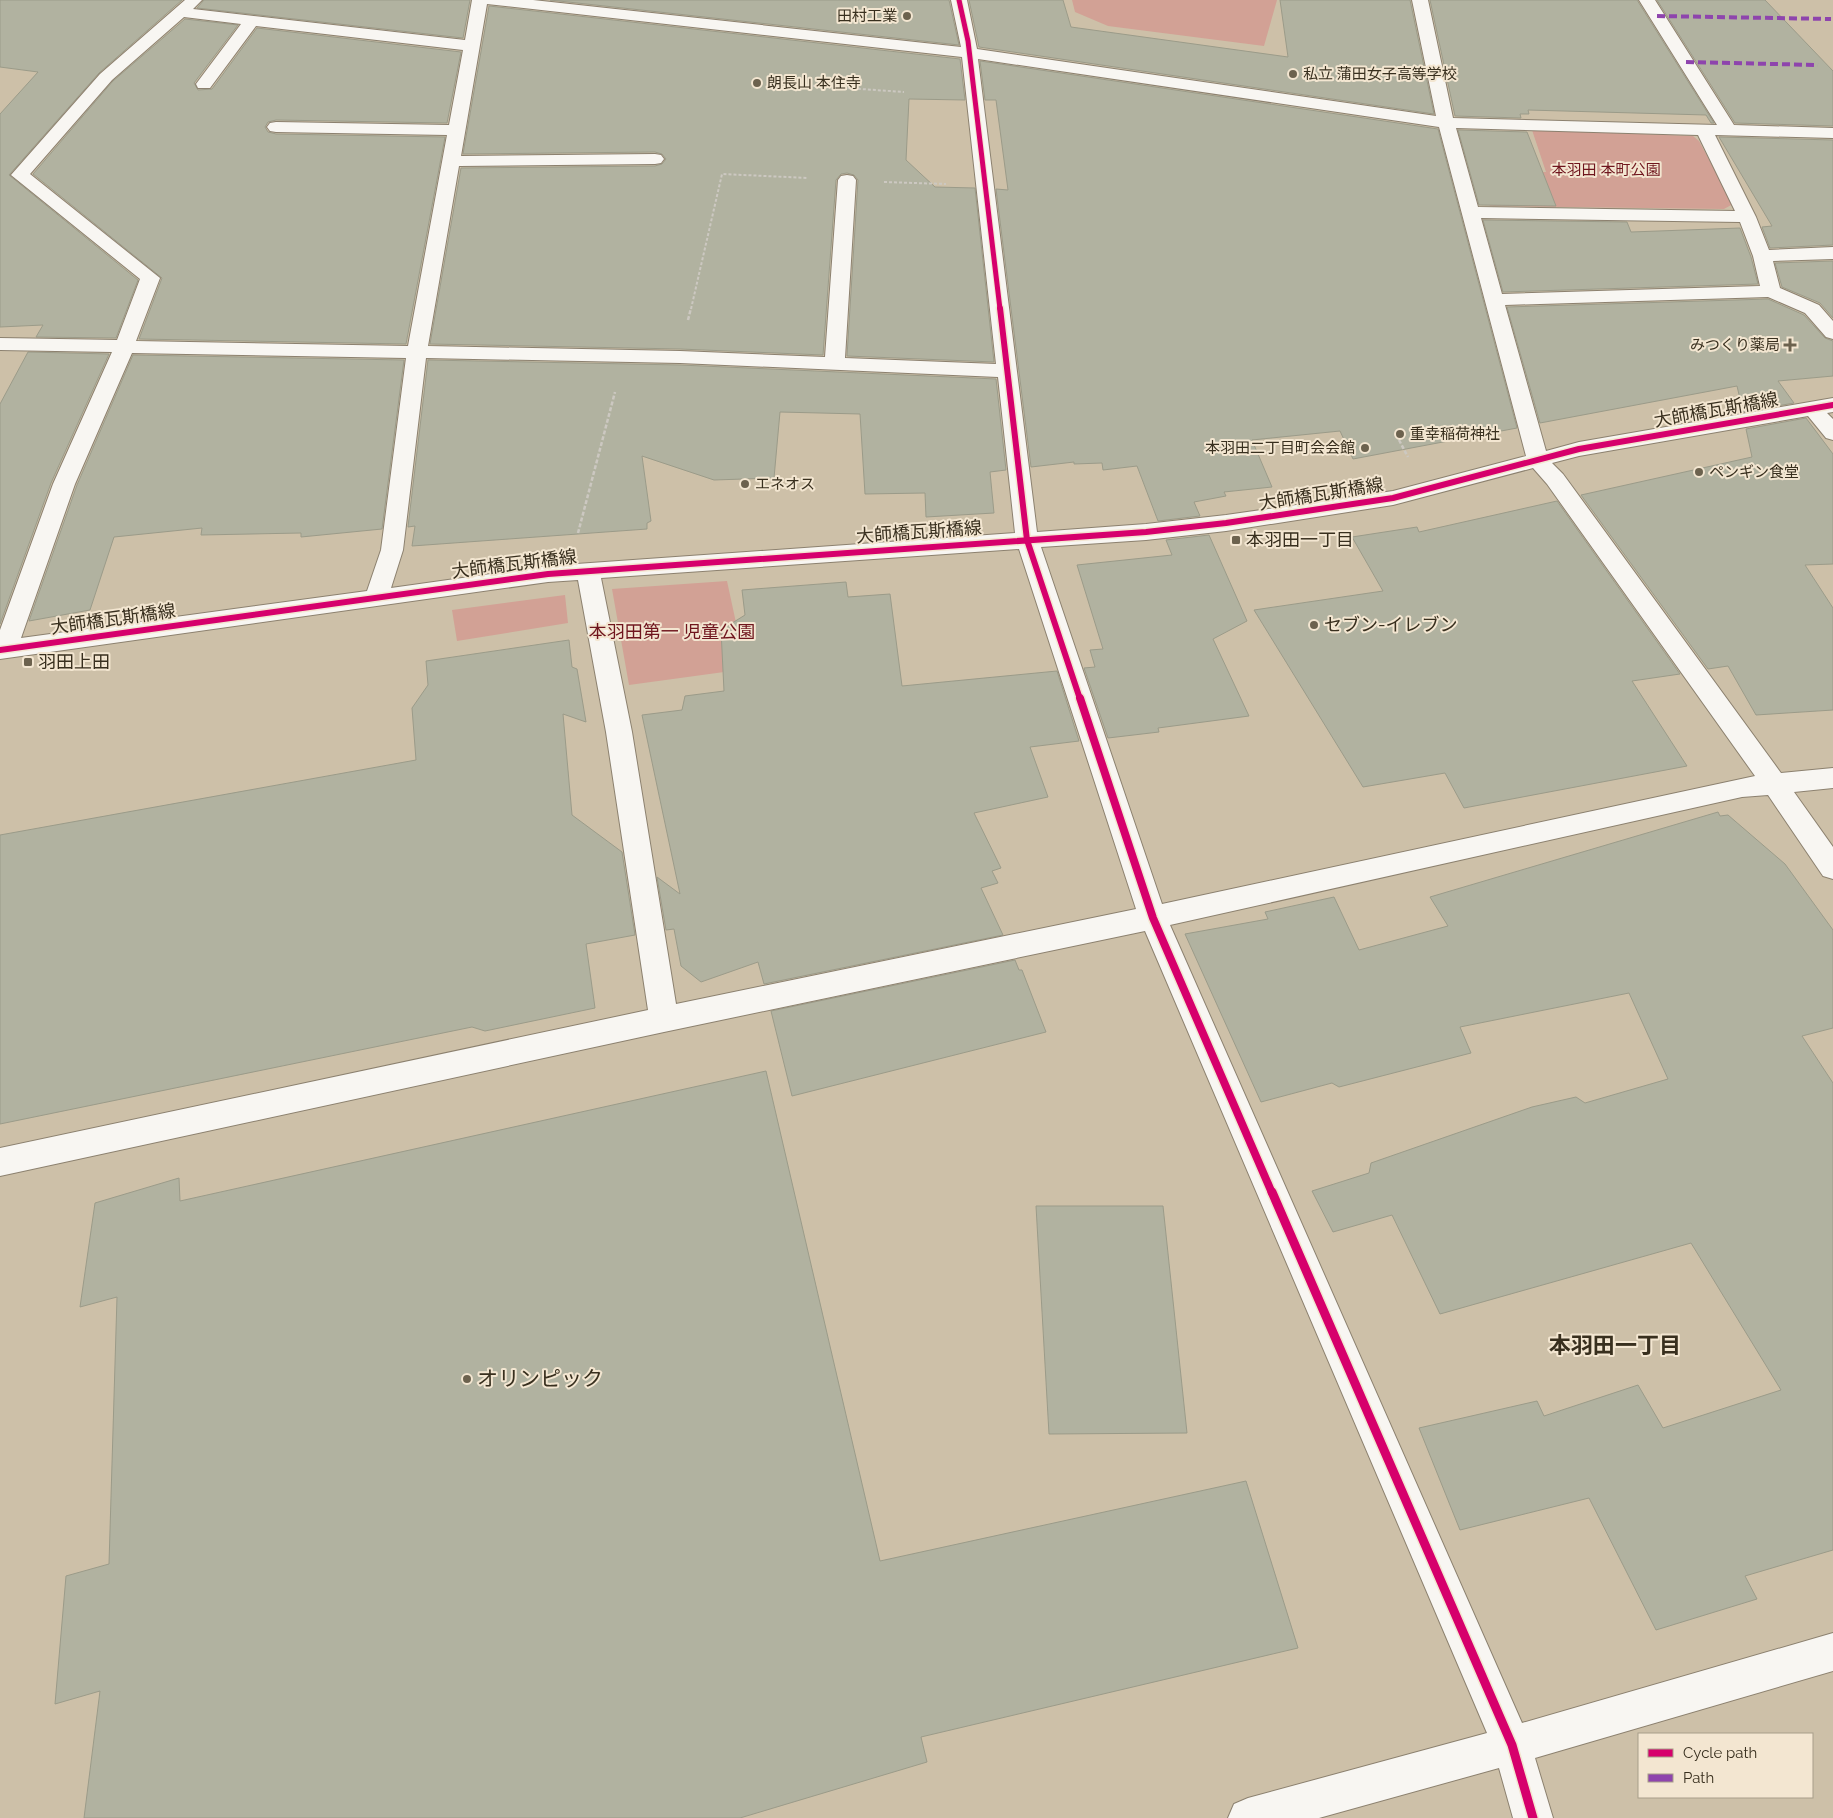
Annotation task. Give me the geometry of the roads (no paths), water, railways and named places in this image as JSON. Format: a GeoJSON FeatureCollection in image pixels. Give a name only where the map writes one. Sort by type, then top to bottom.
{"type":"FeatureCollection","features":[{"type":"Feature","properties":{"kind":"street"},"geometry":{"type":"LineString","coordinates":[[20,175],[106,77],[194,0]]}},
{"type":"Feature","properties":{"kind":"street"},"geometry":{"type":"LineString","coordinates":[[377,596],[392,550],[417,351],[480,0]]}},
{"type":"Feature","properties":{"kind":"street"},"geometry":{"type":"LineString","coordinates":[[489,0],[921,46],[1446,123],[1833,133]]}},
{"type":"Feature","properties":{"kind":"street"},"geometry":{"type":"LineString","coordinates":[[959,0],[969,53],[1027,540],[1153,918],[1512,1745],[1533,1818]]}},
{"type":"Feature","properties":{"kind":"street"},"geometry":{"type":"LineString","coordinates":[[1420,0],[1446,123],[1538,461],[1555,479],[1833,868]]}},
{"type":"Feature","properties":{"kind":"street"},"geometry":{"type":"LineString","coordinates":[[1647,0],[1729,131]]}},
{"type":"Feature","properties":{"kind":"street"},"geometry":{"type":"LineString","coordinates":[[180,12],[472,46]]}},
{"type":"Feature","properties":{"kind":"street"},"geometry":{"type":"LineString","coordinates":[[204,84],[252,20]]}},
{"type":"Feature","properties":{"kind":"street"},"geometry":{"type":"LineString","coordinates":[[276,127],[458,130]]}},
{"type":"Feature","properties":{"kind":"street"},"geometry":{"type":"LineString","coordinates":[[1704,130],[1747,217],[1762,256],[1771,291]]}},
{"type":"Feature","properties":{"kind":"street"},"geometry":{"type":"LineString","coordinates":[[452,161],[655,159]]}},
{"type":"Feature","properties":{"kind":"street"},"geometry":{"type":"LineString","coordinates":[[0,174],[20,175],[150,278],[124,347],[64,484],[2,650]]}},
{"type":"Feature","properties":{"kind":"street"},"geometry":{"type":"LineString","coordinates":[[835,364],[847,180]]}},
{"type":"Feature","properties":{"kind":"street"},"geometry":{"type":"LineString","coordinates":[[1471,212],[1747,217]]}},
{"type":"Feature","properties":{"kind":"street"},"geometry":{"type":"LineString","coordinates":[[1762,256],[1833,253]]}},
{"type":"Feature","properties":{"kind":"street"},"geometry":{"type":"LineString","coordinates":[[1495,300],[1771,291],[1812,309],[1833,333]]}},
{"type":"Feature","properties":{"kind":"street"},"geometry":{"type":"LineString","coordinates":[[0,344],[417,351],[680,358],[1006,371]]}},
{"type":"Feature","properties":{"kind":"street"},"geometry":{"type":"LineString","coordinates":[[1823,407],[1833,432]]}},
{"type":"Feature","properties":{"kind":"street","name":"大師橋瓦斯橋線"},"geometry":{"type":"LineString","coordinates":[[2,650],[377,596],[548,574],[1146,532],[1218,524],[1393,498],[1579,449],[1823,407]]}},
{"type":"Feature","properties":{"kind":"street"},"geometry":{"type":"LineString","coordinates":[[588,570],[619,732],[664,1019]]}},
{"type":"Feature","properties":{"kind":"street"},"geometry":{"type":"LineString","coordinates":[[0,1162],[664,1019],[1153,918],[1714,793],[1774,783],[1833,778]]}},
{"type":"Feature","properties":{"kind":"street"},"geometry":{"type":"LineString","coordinates":[[1248,1818],[1512,1745],[1833,1652]]}},
{"type":"Feature","properties":{"kind":"place","name":"田村工業"},"geometry":{"type":"Point","coordinates":[907,16]}},
{"type":"Feature","properties":{"kind":"place","name":"私立 蒲田女子高等学校"},"geometry":{"type":"Point","coordinates":[1293,74]}},
{"type":"Feature","properties":{"kind":"place","name":"朗長山 本住寺"},"geometry":{"type":"Point","coordinates":[757,83]}},
{"type":"Feature","properties":{"kind":"place","name":"みつくり薬局"},"geometry":{"type":"Point","coordinates":[1790,345]}},
{"type":"Feature","properties":{"kind":"place","name":"重幸稲荷神社"},"geometry":{"type":"Point","coordinates":[1400,434]}},
{"type":"Feature","properties":{"kind":"place","name":"本羽田二丁目町会会館"},"geometry":{"type":"Point","coordinates":[1365,448]}},
{"type":"Feature","properties":{"kind":"place","name":"ペンギン食堂"},"geometry":{"type":"Point","coordinates":[1699,472]}},
{"type":"Feature","properties":{"kind":"place","name":"エネオス"},"geometry":{"type":"Point","coordinates":[745,484]}},
{"type":"Feature","properties":{"kind":"place","name":"本羽田一丁目"},"geometry":{"type":"Point","coordinates":[1236,540]}},
{"type":"Feature","properties":{"kind":"place","name":"セブン-イレブン"},"geometry":{"type":"Point","coordinates":[1314,625]}},
{"type":"Feature","properties":{"kind":"place","name":"羽田上田"},"geometry":{"type":"Point","coordinates":[28,662]}},
{"type":"Feature","properties":{"kind":"place","name":"オリンピック"},"geometry":{"type":"Point","coordinates":[467,1379]}},
{"type":"Feature","properties":{"kind":"district","name":"本羽田一丁目"},"geometry":{"type":"Point","coordinates":[1615,1345]}},
{"type":"Feature","properties":{"kind":"park label","name":"本羽田 本町公園"},"geometry":{"type":"Point","coordinates":[1606,170]}},
{"type":"Feature","properties":{"kind":"park label","name":"本羽田第一 児童公園"},"geometry":{"type":"Point","coordinates":[672,632]}}]}
